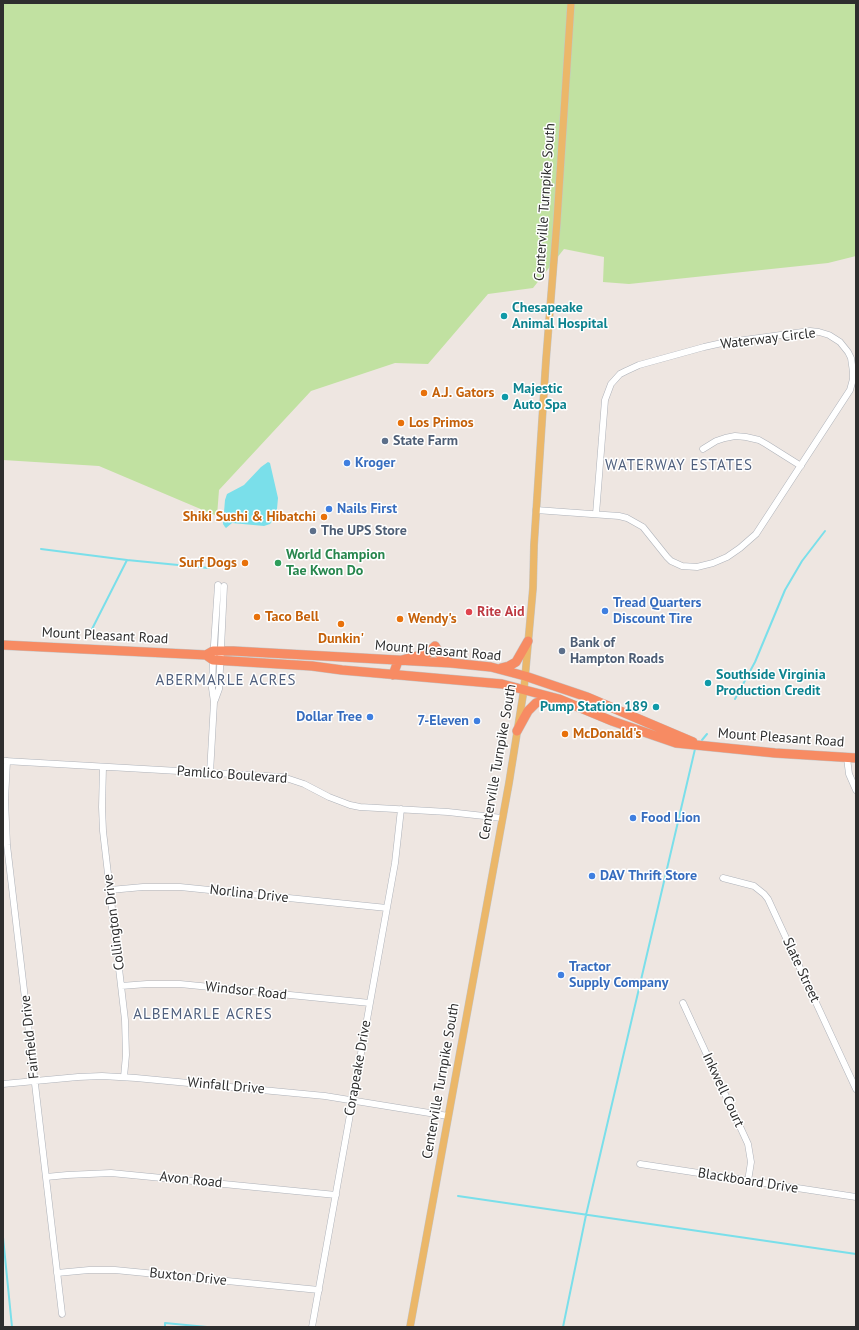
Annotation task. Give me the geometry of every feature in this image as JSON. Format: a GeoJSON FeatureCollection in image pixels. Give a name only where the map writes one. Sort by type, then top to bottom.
{"type":"FeatureCollection","features":[{"type":"Feature","properties":{"kind":"highway"},"geometry":{"type":"LineString","coordinates":[[491,668],[505,668],[513,664],[518,659],[528,641]]}},
{"type":"Feature","properties":{"kind":"highway","name":"Mount Pleasant Road"},"geometry":{"type":"LineString","coordinates":[[3,645],[215,655],[398,661],[491,668],[525,676],[587,697],[704,746]]}},
{"type":"Feature","properties":{"kind":"highway"},"geometry":{"type":"LineString","coordinates":[[393,675],[398,661],[428,653],[435,646],[442,658],[451,664]]}},
{"type":"Feature","properties":{"kind":"highway","name":"Mount Pleasant Road"},"geometry":{"type":"LineString","coordinates":[[215,655],[342,670],[502,684],[559,700],[612,721],[676,743],[775,753],[851,758]]}},
{"type":"Feature","properties":{"kind":"highway"},"geometry":{"type":"LineString","coordinates":[[517,731],[528,711],[536,703],[545,700],[559,700]]}},
{"type":"Feature","properties":{"kind":"main road","name":"Centerville Turnpike South"},"geometry":{"type":"LineString","coordinates":[[410,1327],[524,689],[533,588],[536,510],[571,3]]}},
{"type":"Feature","properties":{"kind":"street","name":"Waterway Circle"},"geometry":{"type":"LineString","coordinates":[[536,510],[619,516],[627,518],[638,523],[647,531],[667,557],[678,564],[689,567],[705,566],[731,554],[756,534],[850,390],[853,379],[853,366],[851,358],[844,346],[836,338],[819,332],[810,331],[722,343],[704,347],[632,367],[620,374],[611,384],[607,394],[604,410],[596,514]]}},
{"type":"Feature","properties":{"kind":"street"},"geometry":{"type":"LineString","coordinates":[[702,449],[725,438],[735,436],[746,437],[759,440],[801,466]]}},
{"type":"Feature","properties":{"kind":"street"},"geometry":{"type":"LineString","coordinates":[[210,773],[214,702],[212,688],[221,586]]}},
{"type":"Feature","properties":{"kind":"street"},"geometry":{"type":"LineString","coordinates":[[851,758],[849,774],[856,790]]}},
{"type":"Feature","properties":{"kind":"street","name":"Pamlico Boulevard"},"geometry":{"type":"LineString","coordinates":[[5,761],[283,778],[304,784],[329,797],[350,805],[448,812],[502,818]]}},
{"type":"Feature","properties":{"kind":"street","name":"Fairfield Drive"},"geometry":{"type":"LineString","coordinates":[[5,761],[7,845],[62,1314]]}},
{"type":"Feature","properties":{"kind":"street","name":"Collington Drive"},"geometry":{"type":"LineString","coordinates":[[103,766],[102,807],[125,1020],[126,1055],[124,1077]]}},
{"type":"Feature","properties":{"kind":"street","name":"Corapeake Drive"},"geometry":{"type":"LineString","coordinates":[[312,1327],[398,844],[401,809]]}},
{"type":"Feature","properties":{"kind":"street","name":"Slate Street"},"geometry":{"type":"LineString","coordinates":[[723,878],[754,886],[768,899],[856,1089]]}},
{"type":"Feature","properties":{"kind":"street","name":"Norlina Drive"},"geometry":{"type":"LineString","coordinates":[[110,890],[143,887],[180,887],[387,908]]}},
{"type":"Feature","properties":{"kind":"street","name":"Windsor Road"},"geometry":{"type":"LineString","coordinates":[[121,986],[180,984],[370,1003]]}},
{"type":"Feature","properties":{"kind":"street","name":"Inkwell Court"},"geometry":{"type":"LineString","coordinates":[[683,1003],[748,1144],[751,1162],[748,1181]]}},
{"type":"Feature","properties":{"kind":"street","name":"Winfall Drive"},"geometry":{"type":"LineString","coordinates":[[3,1084],[78,1077],[124,1077],[271,1090],[352,1100],[448,1116]]}},
{"type":"Feature","properties":{"kind":"street","name":"Blackboard Drive"},"geometry":{"type":"LineString","coordinates":[[640,1164],[856,1197]]}},
{"type":"Feature","properties":{"kind":"street","name":"Avon Road"},"geometry":{"type":"LineString","coordinates":[[46,1177],[111,1173],[336,1195]]}},
{"type":"Feature","properties":{"kind":"street","name":"Buxton Drive"},"geometry":{"type":"LineString","coordinates":[[57,1273],[89,1270],[115,1270],[319,1290]]}},
{"type":"Feature","properties":{"kind":"green space"},"geometry":{"type":"Polygon","coordinates":[[[3,3],[856,3],[856,256],[828,263],[629,284],[603,282],[604,257],[564,249],[533,288],[488,294],[428,364],[395,363],[311,391],[219,490],[217,516],[99,466],[3,460],[3,3]]]}},
{"type":"Feature","properties":{"kind":"water"},"geometry":{"type":"Polygon","coordinates":[[[268,462],[270,463],[278,498],[274,519],[270,524],[264,526],[232,523],[226,528],[223,524],[227,494],[244,485],[261,467],[268,462]]]}},
{"type":"Feature","properties":{"kind":"waterway"},"geometry":{"type":"LineString","coordinates":[[735,699],[755,662],[785,590],[802,561],[825,531]]}},
{"type":"Feature","properties":{"kind":"waterway"},"geometry":{"type":"LineString","coordinates":[[41,549],[127,560],[209,568]]}},
{"type":"Feature","properties":{"kind":"waterway"},"geometry":{"type":"LineString","coordinates":[[89,635],[127,560]]}},
{"type":"Feature","properties":{"kind":"waterway"},"geometry":{"type":"LineString","coordinates":[[702,740],[707,734]]}},
{"type":"Feature","properties":{"kind":"waterway"},"geometry":{"type":"LineString","coordinates":[[563,1327],[586,1215],[695,749]]}},
{"type":"Feature","properties":{"kind":"waterway"},"geometry":{"type":"LineString","coordinates":[[458,1196],[856,1254]]}},
{"type":"Feature","properties":{"kind":"waterway"},"geometry":{"type":"LineString","coordinates":[[3,1237],[12,1327]]}},
{"type":"Feature","properties":{"kind":"waterway"},"geometry":{"type":"LineString","coordinates":[[165,1327],[165,1323],[207,1327]]}},
{"type":"Feature","properties":{"kind":"place","name":"Chesapeake Animal Hospital"},"geometry":{"type":"Point","coordinates":[504,316]}},
{"type":"Feature","properties":{"kind":"place","name":"A.J. Gators"},"geometry":{"type":"Point","coordinates":[424,393]}},
{"type":"Feature","properties":{"kind":"place","name":"Majestic Auto Spa"},"geometry":{"type":"Point","coordinates":[505,397]}},
{"type":"Feature","properties":{"kind":"place","name":"Los Primos"},"geometry":{"type":"Point","coordinates":[401,423]}},
{"type":"Feature","properties":{"kind":"place","name":"State Farm"},"geometry":{"type":"Point","coordinates":[385,441]}},
{"type":"Feature","properties":{"kind":"place","name":"Kroger"},"geometry":{"type":"Point","coordinates":[347,463]}},
{"type":"Feature","properties":{"kind":"place","name":"Nails First"},"geometry":{"type":"Point","coordinates":[329,509]}},
{"type":"Feature","properties":{"kind":"place","name":"Shiki Sushi & Hibatchi"},"geometry":{"type":"Point","coordinates":[324,517]}},
{"type":"Feature","properties":{"kind":"place","name":"The UPS Store"},"geometry":{"type":"Point","coordinates":[313,531]}},
{"type":"Feature","properties":{"kind":"place","name":"Surf Dogs"},"geometry":{"type":"Point","coordinates":[245,563]}},
{"type":"Feature","properties":{"kind":"place","name":"World Champion Tae Kwon Do"},"geometry":{"type":"Point","coordinates":[278,563]}},
{"type":"Feature","properties":{"kind":"place","name":"Tread Quarters Discount Tire"},"geometry":{"type":"Point","coordinates":[605,611]}},
{"type":"Feature","properties":{"kind":"place","name":"Rite Aid"},"geometry":{"type":"Point","coordinates":[469,612]}},
{"type":"Feature","properties":{"kind":"place","name":"Taco Bell"},"geometry":{"type":"Point","coordinates":[257,617]}},
{"type":"Feature","properties":{"kind":"place","name":"Wendy's"},"geometry":{"type":"Point","coordinates":[400,619]}},
{"type":"Feature","properties":{"kind":"place","name":"Dunkin'"},"geometry":{"type":"Point","coordinates":[341,624]}},
{"type":"Feature","properties":{"kind":"place","name":"Bank of Hampton Roads"},"geometry":{"type":"Point","coordinates":[562,651]}},
{"type":"Feature","properties":{"kind":"place","name":"Southside Virginia Production Credit"},"geometry":{"type":"Point","coordinates":[708,683]}},
{"type":"Feature","properties":{"kind":"place","name":"Pump Station 189"},"geometry":{"type":"Point","coordinates":[656,707]}},
{"type":"Feature","properties":{"kind":"place","name":"Dollar Tree"},"geometry":{"type":"Point","coordinates":[370,717]}},
{"type":"Feature","properties":{"kind":"place","name":"7-Eleven"},"geometry":{"type":"Point","coordinates":[477,721]}},
{"type":"Feature","properties":{"kind":"place","name":"McDonald's"},"geometry":{"type":"Point","coordinates":[565,734]}},
{"type":"Feature","properties":{"kind":"place","name":"Food Lion"},"geometry":{"type":"Point","coordinates":[633,818]}},
{"type":"Feature","properties":{"kind":"place","name":"DAV Thrift Store"},"geometry":{"type":"Point","coordinates":[592,876]}},
{"type":"Feature","properties":{"kind":"place","name":"Tractor Supply Company"},"geometry":{"type":"Point","coordinates":[561,975]}},
{"type":"Feature","properties":{"kind":"district","name":"WATERWAY ESTATES"},"geometry":{"type":"Point","coordinates":[679,466]}},
{"type":"Feature","properties":{"kind":"district","name":"ABERMARLE ACRES"},"geometry":{"type":"Point","coordinates":[226,681]}},
{"type":"Feature","properties":{"kind":"district","name":"ALBEMARLE ACRES"},"geometry":{"type":"Point","coordinates":[203,1015]}}]}
